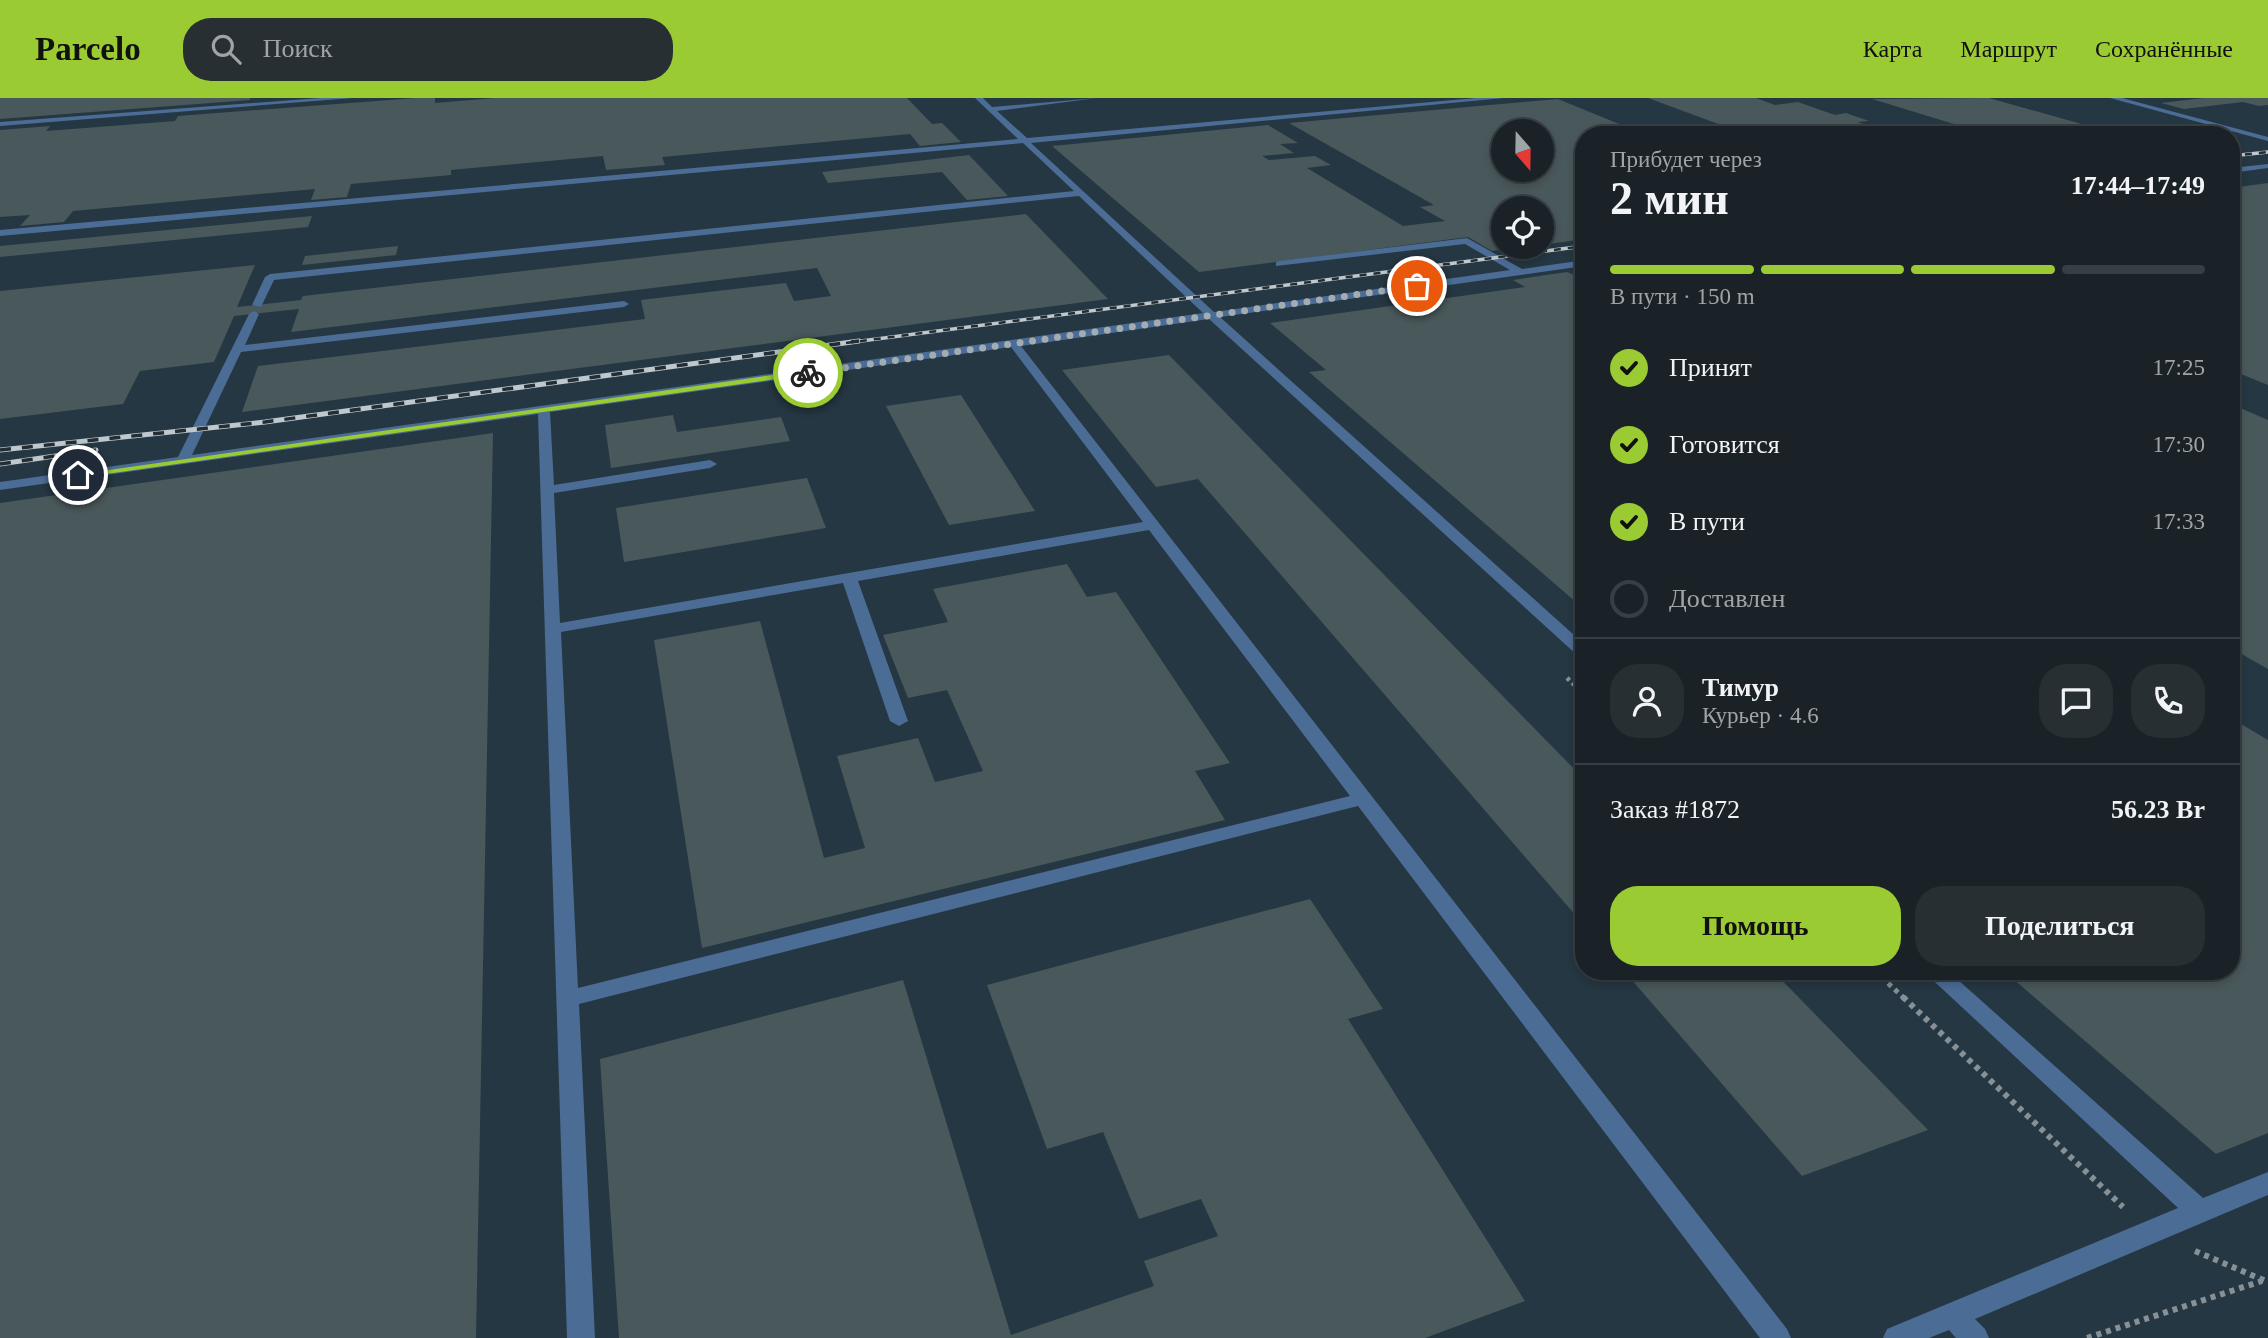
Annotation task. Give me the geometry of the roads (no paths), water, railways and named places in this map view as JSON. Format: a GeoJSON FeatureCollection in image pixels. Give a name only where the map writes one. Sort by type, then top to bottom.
{"type":"FeatureCollection","features":[{"type":"Feature","properties":{"kind":"lane"},"geometry":{"type":"LineString","coordinates":[[0,124],[349,98]]}},
{"type":"Feature","properties":{"kind":"lane"},"geometry":{"type":"LineString","coordinates":[[979,98],[1212,316],[1575,645]]}},
{"type":"Feature","properties":{"kind":"lane"},"geometry":{"type":"LineString","coordinates":[[991,109],[1093,98]]}},
{"type":"Feature","properties":{"kind":"lane"},"geometry":{"type":"LineString","coordinates":[[0,233],[1500,98]]}},
{"type":"Feature","properties":{"kind":"lane"},"geometry":{"type":"LineString","coordinates":[[2114,98],[2219,126]]}},
{"type":"Feature","properties":{"kind":"lane"},"geometry":{"type":"LineString","coordinates":[[1277,107],[1310,115]]}},
{"type":"Feature","properties":{"kind":"lane"},"geometry":{"type":"LineString","coordinates":[[1185,126],[1202,114]]}},
{"type":"Feature","properties":{"kind":"lane"},"geometry":{"type":"LineString","coordinates":[[2240,132],[2268,139]]}},
{"type":"Feature","properties":{"kind":"lane"},"geometry":{"type":"LineString","coordinates":[[2240,170],[2268,166]]}},
{"type":"Feature","properties":{"kind":"lane"},"geometry":{"type":"LineString","coordinates":[[183,461],[270,277],[1081,193]]}},
{"type":"Feature","properties":{"kind":"lane"},"geometry":{"type":"LineString","coordinates":[[1279,264],[1467,241],[1520,272]]}},
{"type":"Feature","properties":{"kind":"lane"},"geometry":{"type":"LineString","coordinates":[[0,486],[1575,264]]}},
{"type":"Feature","properties":{"kind":"lane"},"geometry":{"type":"LineString","coordinates":[[236,349],[624,304]]}},
{"type":"Feature","properties":{"kind":"lane"},"geometry":{"type":"LineString","coordinates":[[1014,344],[1777,1338]]}},
{"type":"Feature","properties":{"kind":"lane"},"geometry":{"type":"LineString","coordinates":[[544,410],[581,1338]]}},
{"type":"Feature","properties":{"kind":"lane"},"geometry":{"type":"LineString","coordinates":[[547,490],[710,464]]}},
{"type":"Feature","properties":{"kind":"lane"},"geometry":{"type":"LineString","coordinates":[[553,629],[1153,525]]}},
{"type":"Feature","properties":{"kind":"lane"},"geometry":{"type":"LineString","coordinates":[[849,578],[899,722]]}},
{"type":"Feature","properties":{"kind":"lane"},"geometry":{"type":"LineString","coordinates":[[567,999],[1363,799]]}},
{"type":"Feature","properties":{"kind":"lane"},"geometry":{"type":"LineString","coordinates":[[1944,980],[2199,1211]]}},
{"type":"Feature","properties":{"kind":"lane"},"geometry":{"type":"LineString","coordinates":[[1897,1338],[2268,1183]]}},
{"type":"Feature","properties":{"kind":"lane"},"geometry":{"type":"LineString","coordinates":[[1953,1315],[1975,1338]]}},
{"type":"Feature","properties":{"kind":"railway"},"geometry":{"type":"LineString","coordinates":[[2240,155],[2268,152]]}},
{"type":"Feature","properties":{"kind":"railway"},"geometry":{"type":"LineString","coordinates":[[846,343],[1575,247]]}},
{"type":"Feature","properties":{"kind":"railway"},"geometry":{"type":"LineString","coordinates":[[0,450],[265,422],[859,341]]}},
{"type":"Feature","properties":{"kind":"railway"},"geometry":{"type":"LineString","coordinates":[[0,464],[96,450]]}}]}
